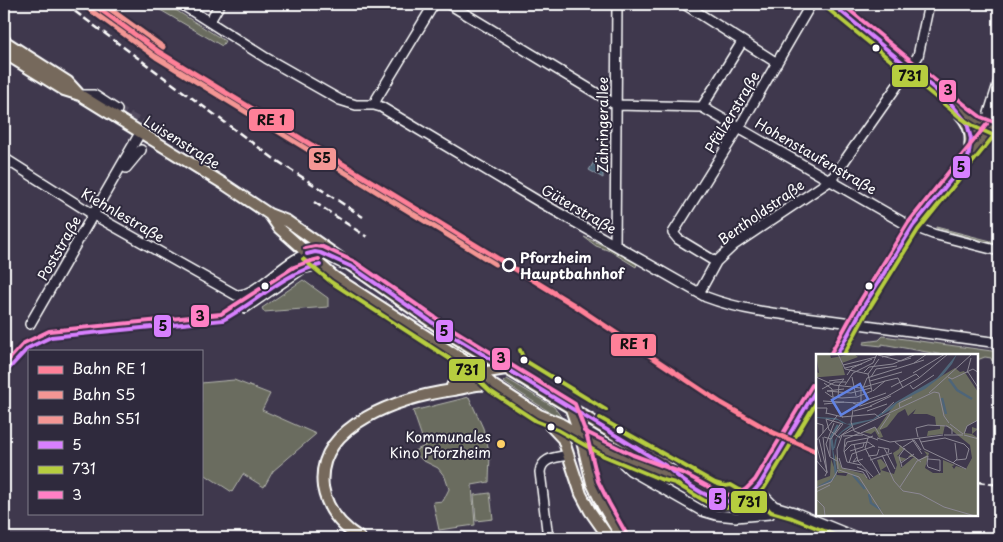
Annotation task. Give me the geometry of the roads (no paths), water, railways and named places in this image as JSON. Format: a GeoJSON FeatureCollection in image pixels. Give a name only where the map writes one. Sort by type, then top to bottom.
{"type":"FeatureCollection","features":[{"type":"Feature","properties":{"kind":"main road"},"geometry":{"type":"LineString","coordinates":[[832,4],[974,120],[996,129],[968,158],[913,226],[837,354]]}},
{"type":"Feature","properties":{"kind":"main road","name":"Luisenstraße"},"geometry":{"type":"LineString","coordinates":[[4,41],[68,82],[80,95],[269,214],[286,221],[421,315],[666,466],[677,477]]}},
{"type":"Feature","properties":{"kind":"main road","name":"Luisenstraße"},"geometry":{"type":"LineString","coordinates":[[4,53],[64,90],[80,95]]}},
{"type":"Feature","properties":{"kind":"main road"},"geometry":{"type":"LineString","coordinates":[[948,100],[965,119],[970,129],[971,142],[968,158]]}},
{"type":"Feature","properties":{"kind":"main road","name":"Luisenstraße"},"geometry":{"type":"LineString","coordinates":[[269,214],[280,228],[334,277],[459,356],[494,386],[539,415]]}},
{"type":"Feature","properties":{"kind":"main road"},"geometry":{"type":"LineString","coordinates":[[443,391],[481,373],[506,369]]}},
{"type":"Feature","properties":{"kind":"main road"},"geometry":{"type":"LineString","coordinates":[[360,538],[338,520],[327,503],[323,480],[324,466],[334,444],[345,432],[371,415],[395,405],[443,391],[482,384],[494,386]]}},
{"type":"Feature","properties":{"kind":"main road"},"geometry":{"type":"LineString","coordinates":[[539,415],[561,424],[607,450],[662,474],[677,477],[712,498],[730,502],[742,500],[760,484],[816,390]]}},
{"type":"Feature","properties":{"kind":"main road"},"geometry":{"type":"LineString","coordinates":[[571,409],[581,437],[587,466],[599,499],[622,538]]}},
{"type":"Feature","properties":{"kind":"main road"},"geometry":{"type":"LineString","coordinates":[[539,415],[561,436],[566,444],[581,494],[590,511],[609,538]]}},
{"type":"Feature","properties":{"kind":"main road"},"geometry":{"type":"LineString","coordinates":[[587,466],[592,452],[595,450],[607,450],[609,447],[616,445],[619,442],[618,437]]}},
{"type":"Feature","properties":{"kind":"street","name":"Güterstraße"},"geometry":{"type":"LineString","coordinates":[[181,4],[266,58],[340,100],[356,105],[381,107],[615,245],[699,293],[715,300],[742,308],[999,343]]}},
{"type":"Feature","properties":{"kind":"street"},"geometry":{"type":"LineString","coordinates":[[210,21],[220,4]]}},
{"type":"Feature","properties":{"kind":"street"},"geometry":{"type":"LineString","coordinates":[[374,105],[434,4]]}},
{"type":"Feature","properties":{"kind":"street"},"geometry":{"type":"LineString","coordinates":[[449,4],[616,104]]}},
{"type":"Feature","properties":{"kind":"street","name":"Zähringerallee"},"geometry":{"type":"LineString","coordinates":[[615,245],[617,4]]}},
{"type":"Feature","properties":{"kind":"street"},"geometry":{"type":"LineString","coordinates":[[684,4],[777,63]]}},
{"type":"Feature","properties":{"kind":"street","name":"Pfälzerstraße"},"geometry":{"type":"LineString","coordinates":[[716,262],[678,239],[673,233],[739,128],[811,4]]}},
{"type":"Feature","properties":{"kind":"street","name":"Bertholdstraße"},"geometry":{"type":"LineString","coordinates":[[699,293],[716,262],[734,245],[831,180],[919,53],[930,4]]}},
{"type":"Feature","properties":{"kind":"street","name":"Pfälzerstraße"},"geometry":{"type":"LineString","coordinates":[[702,107],[742,42]]}},
{"type":"Feature","properties":{"kind":"street"},"geometry":{"type":"LineString","coordinates":[[996,129],[989,113],[999,81]]}},
{"type":"Feature","properties":{"kind":"street"},"geometry":{"type":"LineString","coordinates":[[80,95],[94,95],[117,110]]}},
{"type":"Feature","properties":{"kind":"street","name":"Hohenstaufenstraße"},"geometry":{"type":"LineString","coordinates":[[616,104],[702,107],[904,223],[933,234],[999,251]]}},
{"type":"Feature","properties":{"kind":"street","name":"Poststraße"},"geometry":{"type":"LineString","coordinates":[[30,324],[140,133]]}},
{"type":"Feature","properties":{"kind":"street","name":"Poststraße"},"geometry":{"type":"LineString","coordinates":[[111,186],[141,150]]}},
{"type":"Feature","properties":{"kind":"street","name":"Kiehnlestraße"},"geometry":{"type":"LineString","coordinates":[[4,158],[94,214],[231,292],[240,295],[247,294],[294,260],[307,254]]}},
{"type":"Feature","properties":{"kind":"street"},"geometry":{"type":"LineString","coordinates":[[302,269],[307,261],[307,254],[315,252],[352,267]]}},
{"type":"Feature","properties":{"kind":"street"},"geometry":{"type":"LineString","coordinates":[[245,308],[302,269],[320,265]]}},
{"type":"Feature","properties":{"kind":"street"},"geometry":{"type":"LineString","coordinates":[[607,450],[630,470],[696,509],[708,514],[736,517],[754,516],[770,514],[774,506]]}},
{"type":"Feature","properties":{"kind":"street"},"geometry":{"type":"LineString","coordinates":[[548,538],[540,467],[546,460],[568,455]]}},
{"type":"Feature","properties":{"kind":"street"},"geometry":{"type":"LineString","coordinates":[[766,498],[774,506],[853,537]]}},
{"type":"Feature","properties":{"kind":"water"},"geometry":{"type":"Polygon","coordinates":[[[603,147],[603,178],[589,170],[603,147]]]}},
{"type":"Feature","properties":{"kind":"tunnel"},"geometry":{"type":"LineString","coordinates":[[117,110],[142,124],[147,131],[146,140],[141,150]]}},
{"type":"Feature","properties":{"kind":"railway"},"geometry":{"type":"LineString","coordinates":[[65,4],[273,158],[363,217]]}},
{"type":"Feature","properties":{"kind":"railway"},"geometry":{"type":"LineString","coordinates":[[314,202],[367,237]]}},
{"type":"Feature","properties":{"kind":"railway"},"geometry":{"type":"LineString","coordinates":[[978,482],[999,485]]}},
{"type":"Feature","properties":{"kind":"rail line","name":"S51"},"geometry":{"type":"LineString","coordinates":[[103,4],[163,47]]}},
{"type":"Feature","properties":{"kind":"rail line","name":"S5"},"geometry":{"type":"LineString","coordinates":[[89,9],[156,57],[495,264]]}},
{"type":"Feature","properties":{"kind":"place","name":"Pforzheim Hauptbahnhof"},"geometry":{"type":"Point","coordinates":[509,265]}},
{"type":"Feature","properties":{"kind":"place","name":"Kommunales Kino Pforzheim"},"geometry":{"type":"Point","coordinates":[501,444]}}]}
